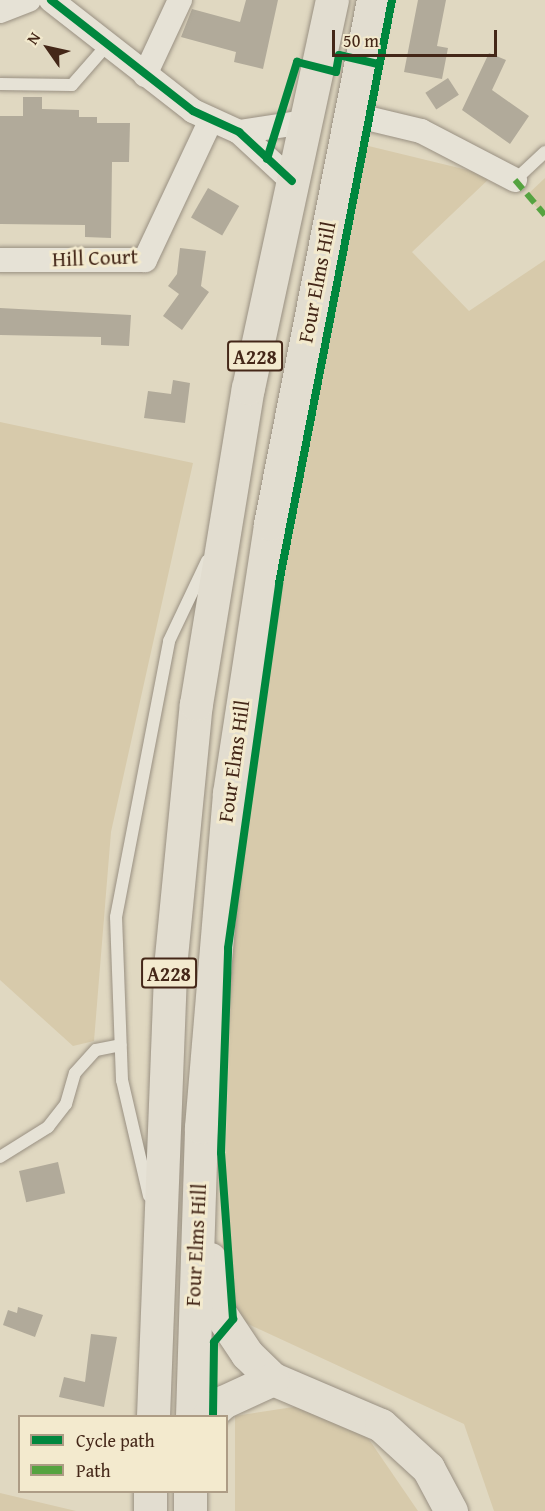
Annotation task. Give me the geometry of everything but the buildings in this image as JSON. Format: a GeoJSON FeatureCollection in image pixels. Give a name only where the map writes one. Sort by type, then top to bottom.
{"type":"FeatureCollection","features":[{"type":"Feature","properties":{"kind":"main road","name":"A228"},"geometry":{"type":"LineString","coordinates":[[292,182],[332,0]]}},
{"type":"Feature","properties":{"kind":"main road","name":"A228"},"geometry":{"type":"LineString","coordinates":[[350,114],[373,0]]}},
{"type":"Feature","properties":{"kind":"main road","name":"Four Elms Hill"},"geometry":{"type":"LineString","coordinates":[[192,1415],[199,1183],[215,921],[234,759],[272,513],[350,114]]}},
{"type":"Feature","properties":{"kind":"main road","name":"Four Elms Hill"},"geometry":{"type":"LineString","coordinates":[[153,1415],[170,967],[196,704],[221,532],[292,182]]}},
{"type":"Feature","properties":{"kind":"main road"},"geometry":{"type":"LineString","coordinates":[[199,1183],[217,1309],[234,1340],[273,1379],[381,1425],[428,1468],[451,1511]]}},
{"type":"Feature","properties":{"kind":"main road"},"geometry":{"type":"LineString","coordinates":[[209,1415],[223,1402],[273,1379]]}},
{"type":"Feature","properties":{"kind":"main road"},"geometry":{"type":"LineString","coordinates":[[150,1493],[150,1511]]}},
{"type":"Feature","properties":{"kind":"main road"},"geometry":{"type":"LineString","coordinates":[[190,1493],[190,1511]]}},
{"type":"Feature","properties":{"kind":"street"},"geometry":{"type":"LineString","coordinates":[[0,11],[29,0]]}},
{"type":"Feature","properties":{"kind":"street"},"geometry":{"type":"LineString","coordinates":[[51,0],[144,75],[211,120],[238,132],[292,182]]}},
{"type":"Feature","properties":{"kind":"street"},"geometry":{"type":"LineString","coordinates":[[144,75],[180,0]]}},
{"type":"Feature","properties":{"kind":"street"},"geometry":{"type":"LineString","coordinates":[[350,114],[421,131],[515,180]]}},
{"type":"Feature","properties":{"kind":"street","name":"Hill Court"},"geometry":{"type":"LineString","coordinates":[[0,260],[145,260],[211,120]]}},
{"type":"Feature","properties":{"kind":"street"},"geometry":{"type":"LineString","coordinates":[[238,132],[304,122]]}},
{"type":"Feature","properties":{"kind":"lane"},"geometry":{"type":"LineString","coordinates":[[0,84],[72,85],[107,45]]}},
{"type":"Feature","properties":{"kind":"lane"},"geometry":{"type":"LineString","coordinates":[[515,180],[545,152]]}},
{"type":"Feature","properties":{"kind":"lane"},"geometry":{"type":"LineString","coordinates":[[159,1238],[123,1080],[116,917],[166,653],[221,532]]}},
{"type":"Feature","properties":{"kind":"lane"},"geometry":{"type":"LineString","coordinates":[[0,1157],[48,1127],[66,1104],[75,1073],[96,1050],[121,1045]]}},
{"type":"Feature","properties":{"kind":"shaded area"},"geometry":{"type":"Polygon","coordinates":[[[348,141],[492,176],[412,252],[469,311],[545,260],[545,1511],[494,1511],[464,1424],[220,1311],[234,903],[348,141]]]}},
{"type":"Feature","properties":{"kind":"shaded area"},"geometry":{"type":"Polygon","coordinates":[[[545,178],[545,216],[526,196],[545,178]]]}},
{"type":"Feature","properties":{"kind":"shaded area"},"geometry":{"type":"Polygon","coordinates":[[[0,422],[193,463],[111,832],[94,1041],[73,1046],[0,980],[0,422]]]}},
{"type":"Feature","properties":{"kind":"shaded area"},"geometry":{"type":"Polygon","coordinates":[[[300,1406],[368,1438],[418,1511],[235,1511],[235,1416],[300,1406]]]}},
{"type":"Feature","properties":{"kind":"shaded area"},"geometry":{"type":"Polygon","coordinates":[[[0,1493],[76,1511],[0,1511],[0,1493]]]}},
{"type":"Feature","properties":{"kind":"marked path"},"geometry":{"type":"LineString","coordinates":[[515,180],[545,215]]}},
{"type":"Feature","properties":{"kind":"cycle path"},"geometry":{"type":"LineString","coordinates":[[51,0],[193,111],[239,132],[292,181]]}},
{"type":"Feature","properties":{"kind":"cycle path"},"geometry":{"type":"LineString","coordinates":[[213,1415],[214,1342],[233,1319],[221,1153],[228,948],[279,583],[392,0]]}},
{"type":"Feature","properties":{"kind":"cycle path"},"geometry":{"type":"LineString","coordinates":[[267,159],[297,62],[336,72],[339,55],[378,64]]}}]}
